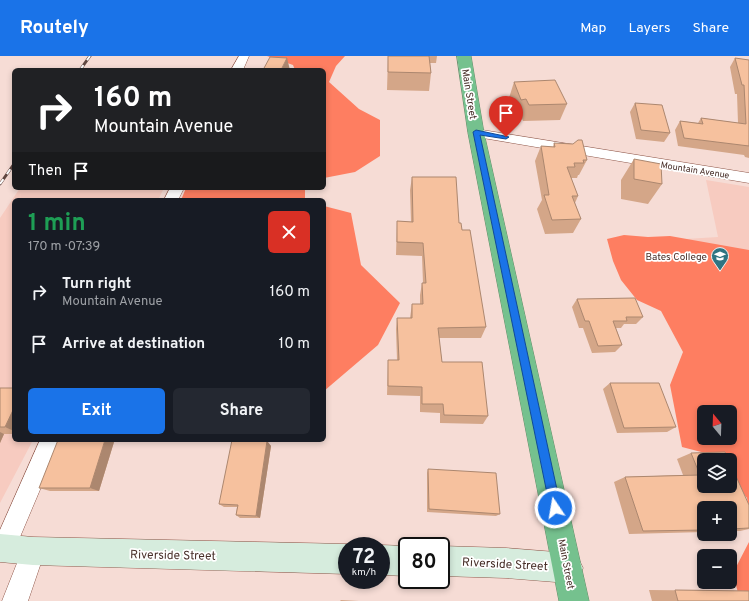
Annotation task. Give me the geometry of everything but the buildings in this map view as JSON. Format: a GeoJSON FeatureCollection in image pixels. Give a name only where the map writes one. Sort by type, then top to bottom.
{"type":"FeatureCollection","features":[{"type":"Feature","properties":{"kind":"highway","name":"Main Street"},"geometry":{"type":"LineString","coordinates":[[464,56],[476,132],[574,601]]}},
{"type":"Feature","properties":{"kind":"street"},"geometry":{"type":"LineString","coordinates":[[238,68],[244,56]]}},
{"type":"Feature","properties":{"kind":"street","name":"Mountain Avenue"},"geometry":{"type":"LineString","coordinates":[[476,132],[749,178]]}},
{"type":"Feature","properties":{"kind":"street"},"geometry":{"type":"LineString","coordinates":[[2,548],[50,442]]}},
{"type":"Feature","properties":{"kind":"street","name":"Riverside Street"},"geometry":{"type":"LineString","coordinates":[[2,548],[33,551],[338,559]]}},
{"type":"Feature","properties":{"kind":"street"},"geometry":{"type":"LineString","coordinates":[[15,601],[33,551]]}},
{"type":"Feature","properties":{"kind":"street","name":"Riverside Street"},"geometry":{"type":"LineString","coordinates":[[450,562],[506,563],[568,568]]}},
{"type":"Feature","properties":{"kind":"shaded area"},"geometry":{"type":"Polygon","coordinates":[[[267,56],[345,56],[336,66],[329,82],[359,109],[380,120],[380,156],[355,172],[326,178],[326,68],[294,68],[293,65],[267,56]]]}},
{"type":"Feature","properties":{"kind":"shaded area","name":"Bates College"},"geometry":{"type":"Polygon","coordinates":[[[706,180],[749,187],[749,407],[685,239],[718,237],[706,180]]]}},
{"type":"Feature","properties":{"kind":"shaded area"},"geometry":{"type":"Polygon","coordinates":[[[19,190],[163,190],[159,198],[13,198],[19,190]]]}},
{"type":"Feature","properties":{"kind":"shaded area"},"geometry":{"type":"Polygon","coordinates":[[[185,190],[305,190],[305,198],[182,198],[185,190]]]}},
{"type":"Feature","properties":{"kind":"shaded area"},"geometry":{"type":"Polygon","coordinates":[[[12,200],[12,442],[32,442],[0,503],[0,218],[12,200]]]}},
{"type":"Feature","properties":{"kind":"shaded area"},"geometry":{"type":"Polygon","coordinates":[[[326,207],[351,213],[361,265],[400,303],[378,345],[326,389],[326,207]]]}},
{"type":"Feature","properties":{"kind":"shaded area"},"geometry":{"type":"Polygon","coordinates":[[[624,235],[648,237],[670,236],[749,250],[749,510],[747,498],[737,486],[737,453],[705,453],[682,447],[670,385],[683,352],[661,311],[637,300],[621,280],[613,261],[607,239],[624,235]]]}},
{"type":"Feature","properties":{"kind":"shaded area"},"geometry":{"type":"Polygon","coordinates":[[[749,542],[749,601],[740,601],[737,589],[737,565],[749,542]]]}},
{"type":"Feature","properties":{"kind":"railway"},"geometry":{"type":"LineString","coordinates":[[81,68],[90,56]]}},
{"type":"Feature","properties":{"kind":"railway"},"geometry":{"type":"LineString","coordinates":[[0,184],[12,167]]}},
{"type":"Feature","properties":{"kind":"place","name":"Bates College"},"geometry":{"type":"Point","coordinates":[720,271]}},
{"type":"Feature","properties":{"kind":"route"},"geometry":{"type":"LineString","coordinates":[[506,137],[476,132],[555,508]]}}]}
